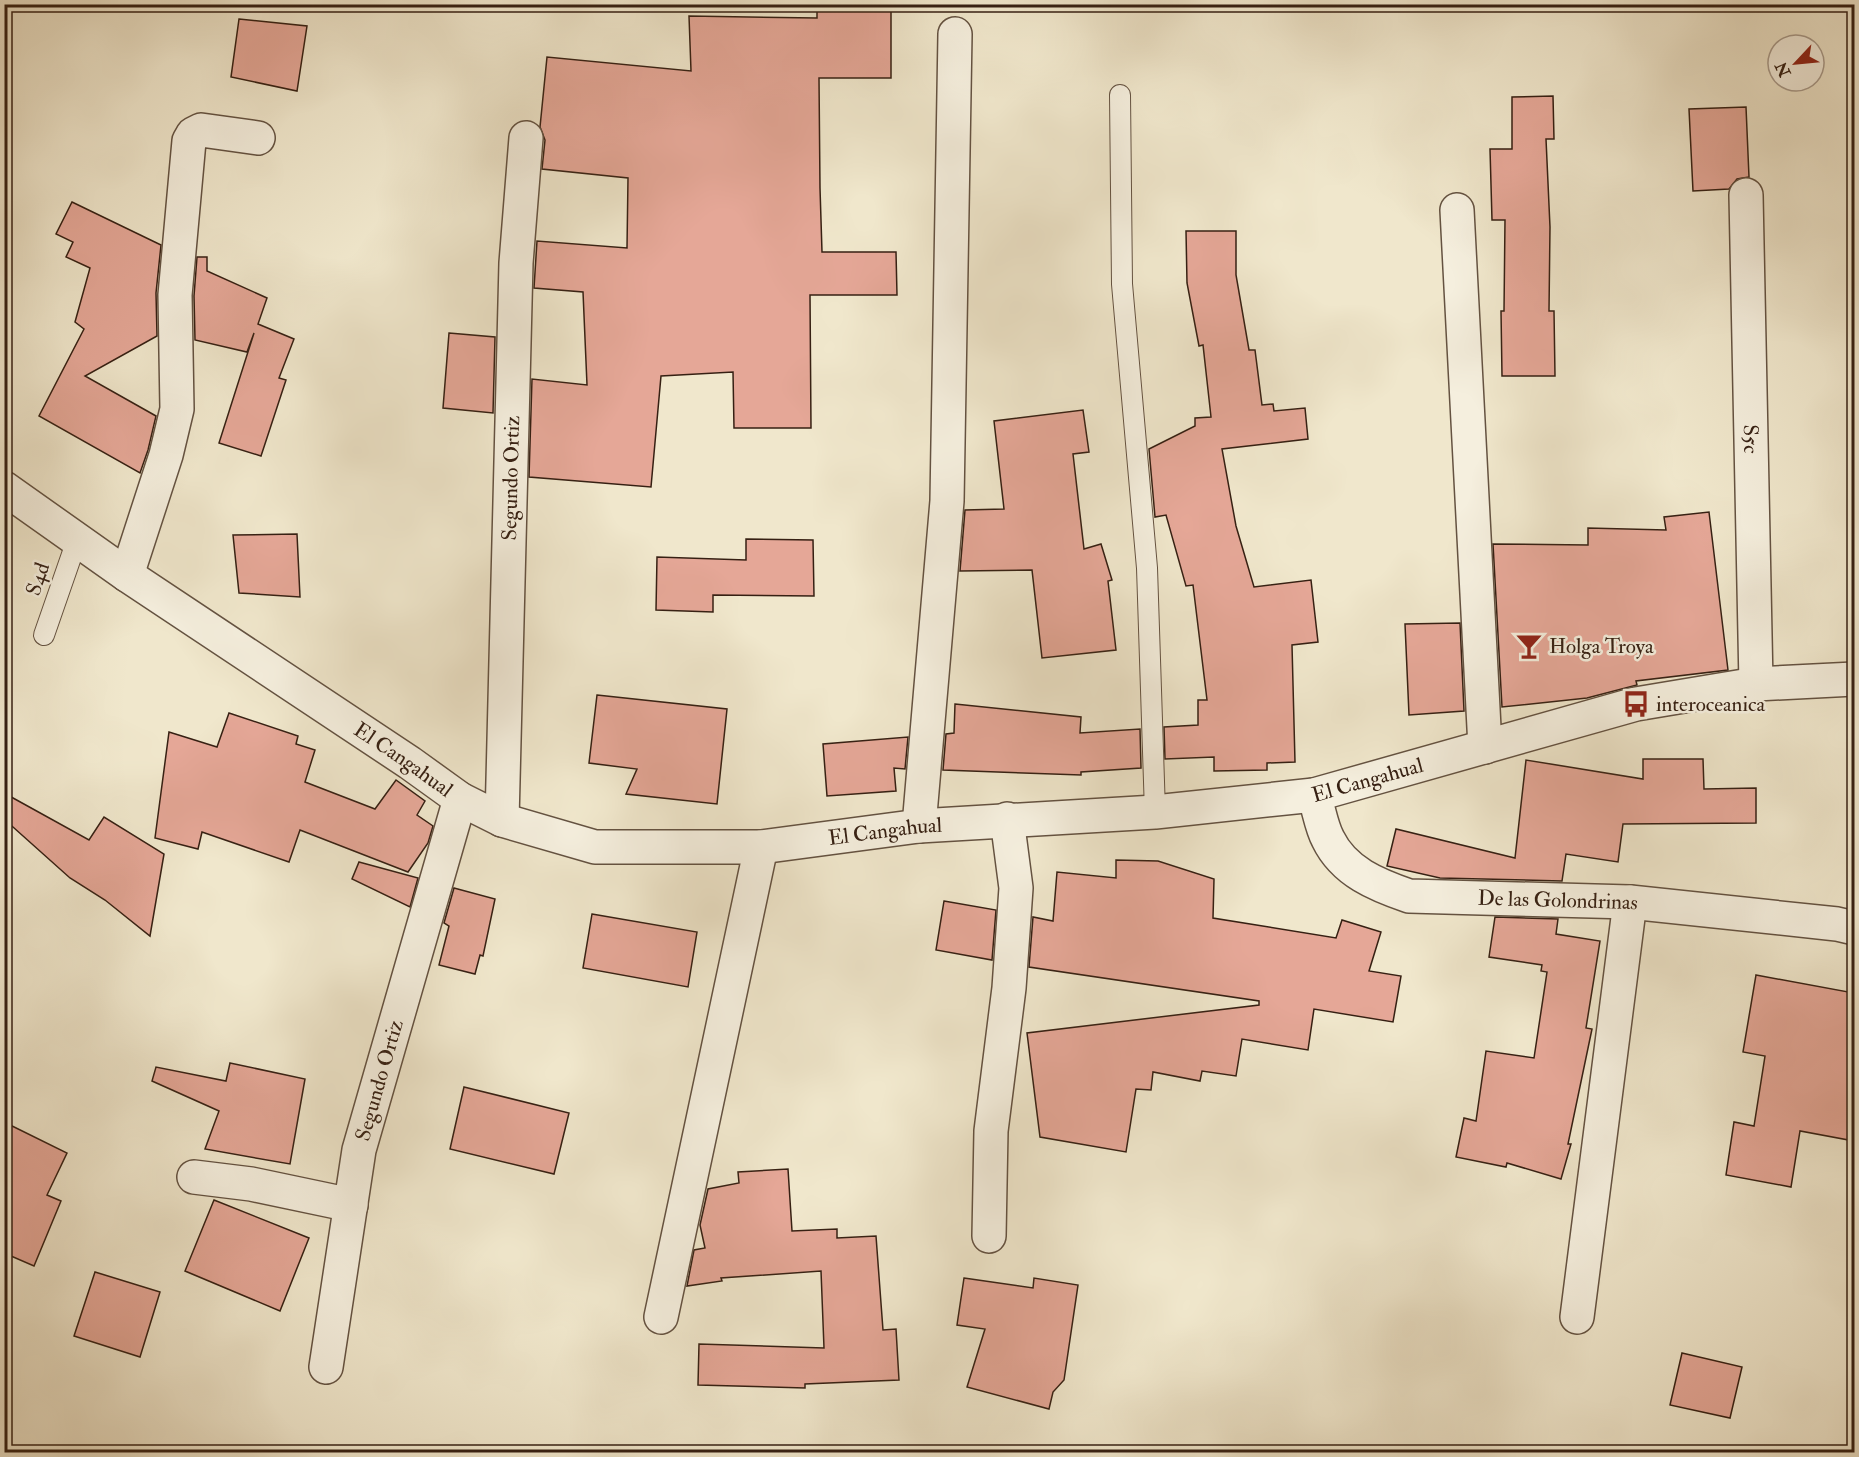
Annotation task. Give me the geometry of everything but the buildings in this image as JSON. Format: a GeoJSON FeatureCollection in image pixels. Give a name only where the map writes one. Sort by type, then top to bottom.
{"type":"FeatureCollection","features":[{"type":"Feature","properties":{"kind":"street"},"geometry":{"type":"LineString","coordinates":[[919,826],[947,501],[955,34]]}},
{"type":"Feature","properties":{"kind":"street"},"geometry":{"type":"LineString","coordinates":[[127,575],[177,409],[175,295],[189,141],[193,134],[201,130],[258,138]]}},
{"type":"Feature","properties":{"kind":"street","name":"Segundo Ortiz"},"geometry":{"type":"LineString","coordinates":[[502,820],[516,263],[526,138]]}},
{"type":"Feature","properties":{"kind":"street","name":"S5c"},"geometry":{"type":"LineString","coordinates":[[1746,195],[1756,684]]}},
{"type":"Feature","properties":{"kind":"street"},"geometry":{"type":"LineString","coordinates":[[1457,210],[1485,747]]}},
{"type":"Feature","properties":{"kind":"street","name":"El Cangahual"},"geometry":{"type":"LineString","coordinates":[[4,489],[127,575],[460,799],[502,820],[595,847],[761,847],[919,826],[1155,812],[1314,795],[1636,704],[1756,684],[1854,679]]}},
{"type":"Feature","properties":{"kind":"street","name":"De las Golondrinas"},"geometry":{"type":"LineString","coordinates":[[1314,795],[1328,839],[1349,867],[1376,885],[1409,896],[1630,902],[1837,924],[1854,928]]}},
{"type":"Feature","properties":{"kind":"street","name":"Segundo Ortiz"},"geometry":{"type":"LineString","coordinates":[[326,1367],[359,1150],[460,799]]}},
{"type":"Feature","properties":{"kind":"street"},"geometry":{"type":"LineString","coordinates":[[989,1236],[991,1131],[1009,988],[1016,888],[1007,819]]}},
{"type":"Feature","properties":{"kind":"street"},"geometry":{"type":"LineString","coordinates":[[661,1317],[761,847]]}},
{"type":"Feature","properties":{"kind":"street"},"geometry":{"type":"LineString","coordinates":[[1577,1317],[1630,902]]}},
{"type":"Feature","properties":{"kind":"street"},"geometry":{"type":"LineString","coordinates":[[194,1177],[251,1184],[351,1204]]}},
{"type":"Feature","properties":{"kind":"lane"},"geometry":{"type":"LineString","coordinates":[[1120,95],[1122,284],[1147,568],[1155,812]]}},
{"type":"Feature","properties":{"kind":"lane","name":"S4d"},"geometry":{"type":"LineString","coordinates":[[44,635],[77,540]]}},
{"type":"Feature","properties":{"kind":"place","name":"Holga Troya"},"geometry":{"type":"Point","coordinates":[1529,646]}},
{"type":"Feature","properties":{"kind":"place","name":"interoceanica"},"geometry":{"type":"Point","coordinates":[1636,704]}}]}
